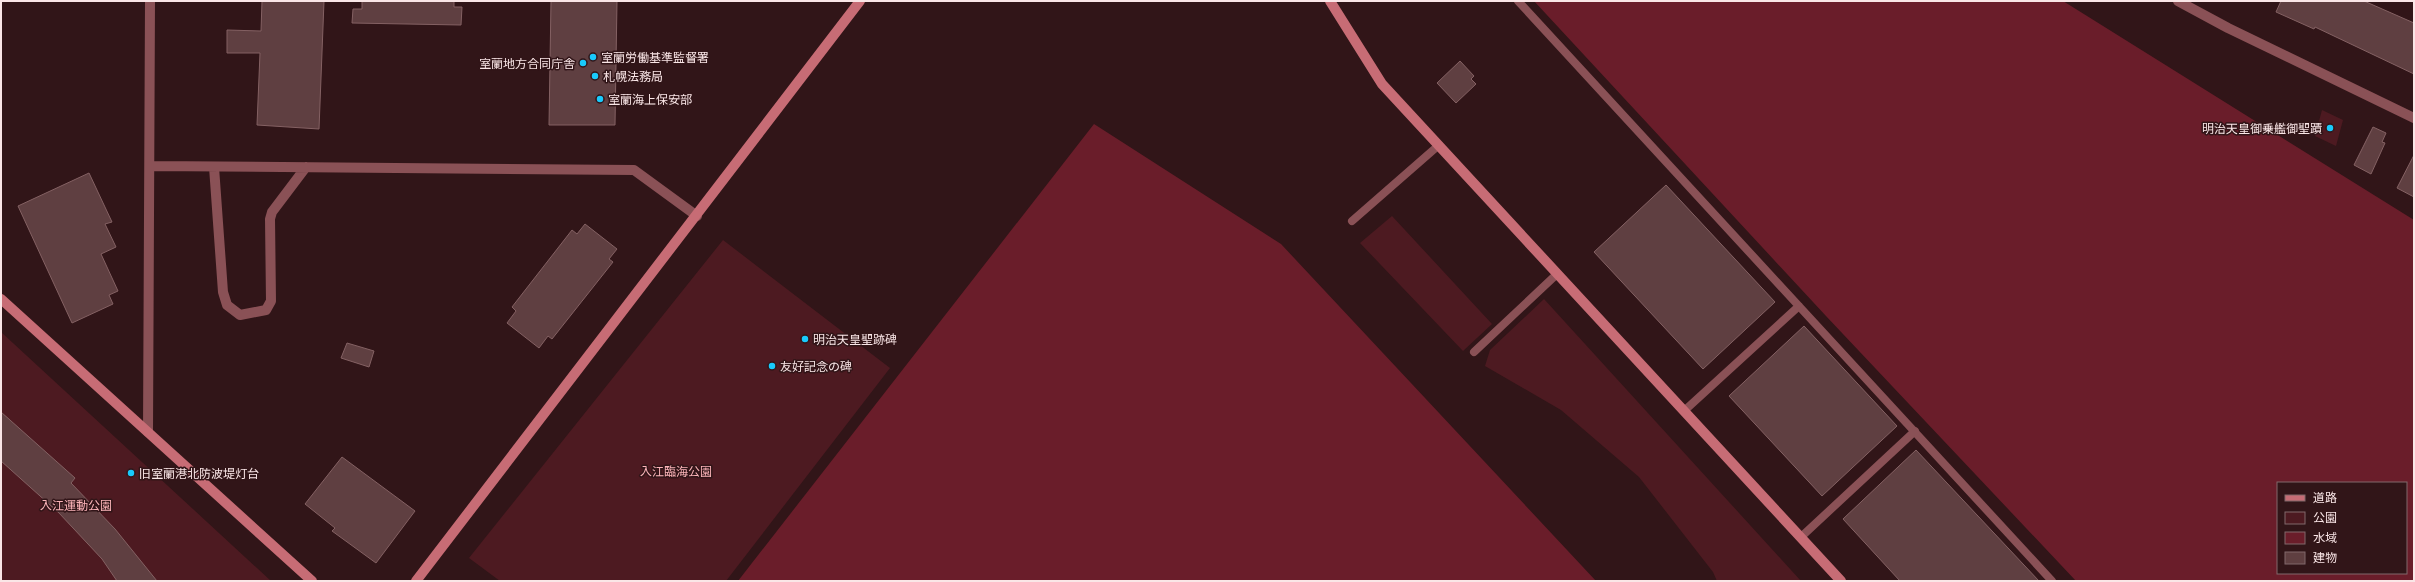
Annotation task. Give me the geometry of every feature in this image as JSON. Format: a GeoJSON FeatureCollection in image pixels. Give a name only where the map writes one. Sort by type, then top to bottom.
{"type":"FeatureCollection","features":[{"type":"Feature","properties":{"kind":"street"},"geometry":{"type":"LineString","coordinates":[[148,432],[151,166],[150,1]]}},
{"type":"Feature","properties":{"kind":"street"},"geometry":{"type":"LineString","coordinates":[[416,581],[697,216],[860,1]]}},
{"type":"Feature","properties":{"kind":"street"},"geometry":{"type":"LineString","coordinates":[[1330,1],[1382,84],[1841,581]]}},
{"type":"Feature","properties":{"kind":"street"},"geometry":{"type":"LineString","coordinates":[[2178,1],[2228,28],[2414,118]]}},
{"type":"Feature","properties":{"kind":"street"},"geometry":{"type":"LineString","coordinates":[[151,166],[634,170],[697,216]]}},
{"type":"Feature","properties":{"kind":"street"},"geometry":{"type":"LineString","coordinates":[[214,166],[222,292],[227,305],[240,315],[266,310],[271,302],[270,219],[272,212],[306,167]]}},
{"type":"Feature","properties":{"kind":"street"},"geometry":{"type":"LineString","coordinates":[[1,299],[312,581]]}},
{"type":"Feature","properties":{"kind":"lane"},"geometry":{"type":"LineString","coordinates":[[1518,1],[2052,581]]}},
{"type":"Feature","properties":{"kind":"lane"},"geometry":{"type":"LineString","coordinates":[[1352,221],[1438,145]]}},
{"type":"Feature","properties":{"kind":"lane"},"geometry":{"type":"LineString","coordinates":[[1474,352],[1557,274]]}},
{"type":"Feature","properties":{"kind":"lane"},"geometry":{"type":"LineString","coordinates":[[1684,411],[1799,306]]}},
{"type":"Feature","properties":{"kind":"lane"},"geometry":{"type":"LineString","coordinates":[[1800,537],[1915,431]]}},
{"type":"Feature","properties":{"kind":"green space"},"geometry":{"type":"Polygon","coordinates":[[[2322,110],[2343,120],[2336,146],[2315,136],[2322,110]]]}},
{"type":"Feature","properties":{"kind":"green space"},"geometry":{"type":"Polygon","coordinates":[[[1392,216],[1492,324],[1463,351],[1360,243],[1392,216]]]}},
{"type":"Feature","properties":{"kind":"green space","name":"入江臨海公園"},"geometry":{"type":"Polygon","coordinates":[[[723,240],[890,368],[726,581],[500,581],[469,558],[723,240]]]}},
{"type":"Feature","properties":{"kind":"green space"},"geometry":{"type":"Polygon","coordinates":[[[1544,299],[1801,581],[1717,581],[1713,572],[1639,477],[1561,410],[1485,366],[1490,350],[1544,299]]]}},
{"type":"Feature","properties":{"kind":"green space","name":"入江運動公園"},"geometry":{"type":"Polygon","coordinates":[[[1,332],[271,581],[1,581],[1,332]]]}},
{"type":"Feature","properties":{"kind":"water"},"geometry":{"type":"Polygon","coordinates":[[[1534,1],[2063,1],[2414,220],[2414,581],[2076,581],[1826,316],[1534,1]]]}},
{"type":"Feature","properties":{"kind":"water"},"geometry":{"type":"Polygon","coordinates":[[[1094,124],[1281,244],[1596,581],[738,581],[1094,124]]]}},
{"type":"Feature","properties":{"kind":"building"},"geometry":{"type":"Polygon","coordinates":[[[262,1],[324,1],[319,129],[257,125],[260,53],[227,53],[227,30],[261,31],[262,1]]]}},
{"type":"Feature","properties":{"kind":"building"},"geometry":{"type":"Polygon","coordinates":[[[362,1],[454,1],[454,7],[462,7],[461,25],[352,23],[353,9],[362,9],[362,1]]]}},
{"type":"Feature","properties":{"kind":"building","name":"室蘭地方合同庁舎"},"geometry":{"type":"Polygon","coordinates":[[[551,1],[617,1],[615,125],[549,125],[551,1]]]}},
{"type":"Feature","properties":{"kind":"building"},"geometry":{"type":"Polygon","coordinates":[[[2281,1],[2364,1],[2414,23],[2414,74],[2315,27],[2314,29],[2276,12],[2281,1]]]}},
{"type":"Feature","properties":{"kind":"building"},"geometry":{"type":"Polygon","coordinates":[[[1460,61],[1474,76],[1471,79],[1476,84],[1456,103],[1437,83],[1460,61]]]}},
{"type":"Feature","properties":{"kind":"building"},"geometry":{"type":"Polygon","coordinates":[[[2373,127],[2386,133],[2382,142],[2385,143],[2371,174],[2354,165],[2373,127]]]}},
{"type":"Feature","properties":{"kind":"building"},"geometry":{"type":"Polygon","coordinates":[[[2414,155],[2414,197],[2397,188],[2414,155]]]}},
{"type":"Feature","properties":{"kind":"building"},"geometry":{"type":"Polygon","coordinates":[[[89,173],[112,222],[105,224],[116,247],[101,254],[118,291],[109,295],[113,304],[72,323],[18,206],[89,173]]]}},
{"type":"Feature","properties":{"kind":"building"},"geometry":{"type":"Polygon","coordinates":[[[1666,185],[1775,302],[1703,369],[1594,252],[1666,185]]]}},
{"type":"Feature","properties":{"kind":"building"},"geometry":{"type":"Polygon","coordinates":[[[585,224],[617,249],[609,259],[613,262],[552,339],[548,336],[539,348],[507,323],[516,311],[512,307],[572,230],[577,234],[585,224]]]}},
{"type":"Feature","properties":{"kind":"building"},"geometry":{"type":"Polygon","coordinates":[[[1804,326],[1897,426],[1822,496],[1729,396],[1804,326]]]}},
{"type":"Feature","properties":{"kind":"building"},"geometry":{"type":"Polygon","coordinates":[[[347,343],[374,351],[369,367],[341,358],[347,343]]]}},
{"type":"Feature","properties":{"kind":"building"},"geometry":{"type":"Polygon","coordinates":[[[1,412],[75,478],[71,483],[115,529],[157,581],[117,581],[102,559],[59,513],[1,461],[1,412]]]}},
{"type":"Feature","properties":{"kind":"building"},"geometry":{"type":"Polygon","coordinates":[[[1916,450],[2039,581],[1900,581],[1843,519],[1916,450]]]}},
{"type":"Feature","properties":{"kind":"building"},"geometry":{"type":"Polygon","coordinates":[[[342,457],[415,511],[376,563],[332,531],[335,528],[305,504],[342,457]]]}},
{"type":"Feature","properties":{"kind":"place","name":"室蘭労働基準監督署"},"geometry":{"type":"Point","coordinates":[593,57]}},
{"type":"Feature","properties":{"kind":"place","name":"室蘭地方合同庁舎"},"geometry":{"type":"Point","coordinates":[583,63]}},
{"type":"Feature","properties":{"kind":"place","name":"札幌法務局"},"geometry":{"type":"Point","coordinates":[595,76]}},
{"type":"Feature","properties":{"kind":"place","name":"室蘭海上保安部"},"geometry":{"type":"Point","coordinates":[600,99]}},
{"type":"Feature","properties":{"kind":"place","name":"明治天皇御乗艦御聖蹟"},"geometry":{"type":"Point","coordinates":[2330,128]}},
{"type":"Feature","properties":{"kind":"place","name":"明治天皇聖跡碑"},"geometry":{"type":"Point","coordinates":[805,339]}},
{"type":"Feature","properties":{"kind":"place","name":"友好記念の碑"},"geometry":{"type":"Point","coordinates":[772,366]}},
{"type":"Feature","properties":{"kind":"place","name":"旧室蘭港北防波堤灯台"},"geometry":{"type":"Point","coordinates":[131,473]}}]}
